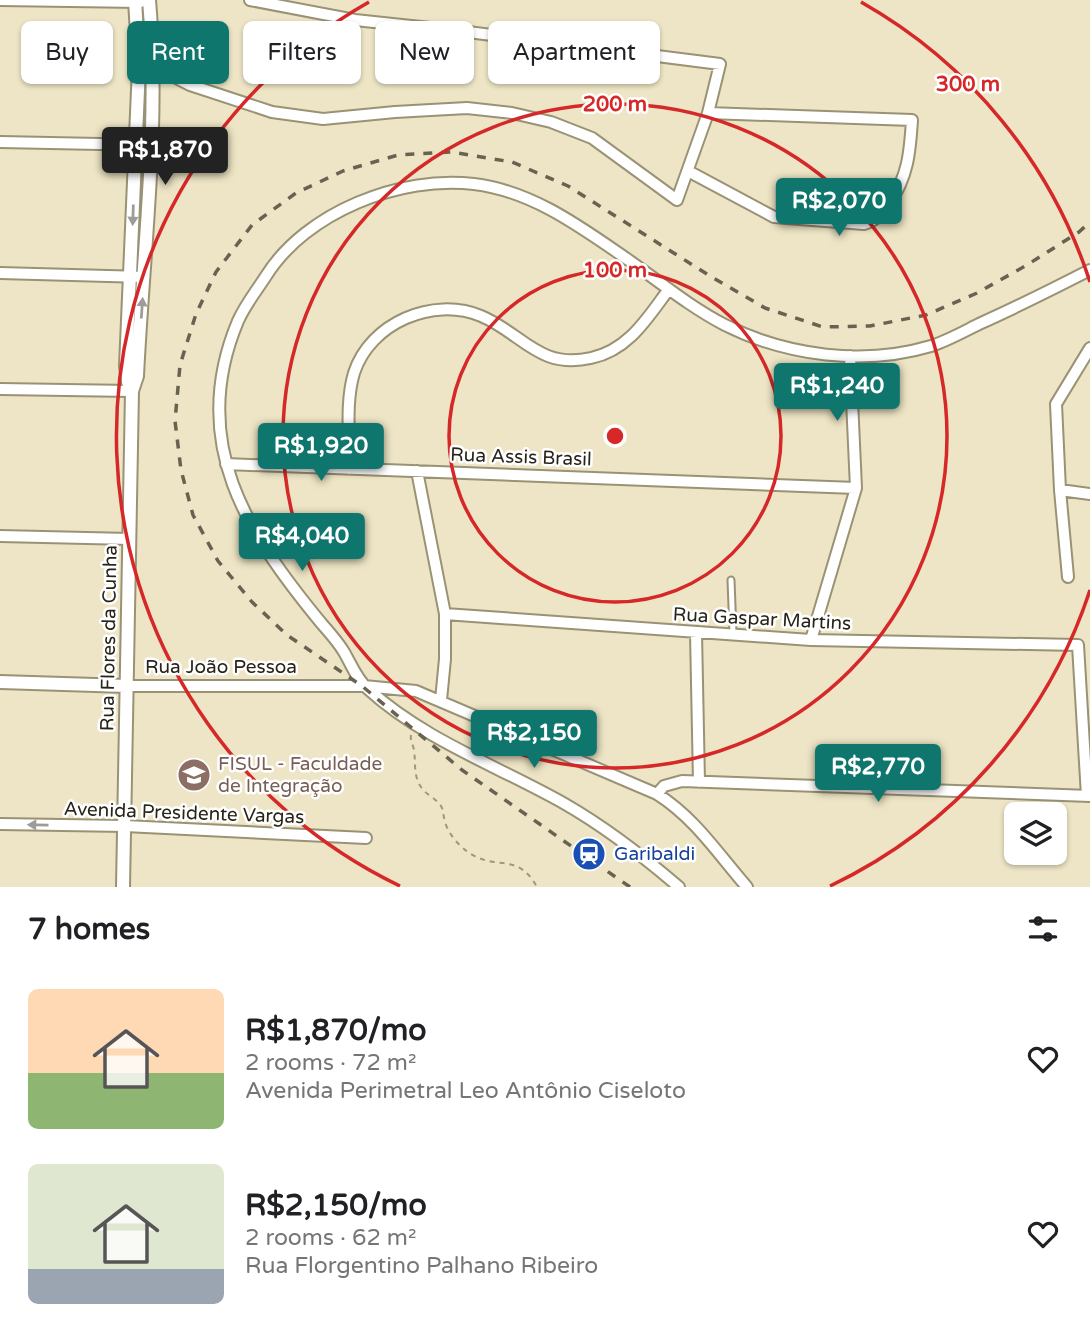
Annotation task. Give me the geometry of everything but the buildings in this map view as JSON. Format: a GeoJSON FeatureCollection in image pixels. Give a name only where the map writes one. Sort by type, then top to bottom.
{"type":"FeatureCollection","features":[{"type":"Feature","properties":{"kind":"street"},"geometry":{"type":"LineString","coordinates":[[0,0],[142,1]]}},
{"type":"Feature","properties":{"kind":"street"},"geometry":{"type":"LineString","coordinates":[[188,84],[272,112],[323,119],[467,108],[512,113],[551,122],[593,138],[677,200],[708,113],[720,64],[355,20],[250,0]]}},
{"type":"Feature","properties":{"kind":"street"},"geometry":{"type":"LineString","coordinates":[[142,1],[145,21]]}},
{"type":"Feature","properties":{"kind":"street"},"geometry":{"type":"LineString","coordinates":[[141,21],[142,1]]}},
{"type":"Feature","properties":{"kind":"street"},"geometry":{"type":"LineString","coordinates":[[132,376],[130,277],[138,84]]}},
{"type":"Feature","properties":{"kind":"street"},"geometry":{"type":"LineString","coordinates":[[132,376],[144,277],[152,84]]}},
{"type":"Feature","properties":{"kind":"street"},"geometry":{"type":"LineString","coordinates":[[688,171],[774,217],[864,224],[878,218],[899,190],[910,158],[912,120],[708,113]]}},
{"type":"Feature","properties":{"kind":"street"},"geometry":{"type":"LineString","coordinates":[[0,142],[150,145]]}},
{"type":"Feature","properties":{"kind":"street"},"geometry":{"type":"LineString","coordinates":[[679,887],[569,806],[421,728],[364,687],[341,647],[294,590],[260,540],[234,489],[218,426],[220,377],[239,318],[271,268],[299,239],[330,217],[363,199],[400,188],[438,183],[473,184],[511,191],[568,218],[724,324],[777,346],[850,356],[881,356],[932,346],[1090,270]]}},
{"type":"Feature","properties":{"kind":"street"},"geometry":{"type":"LineString","coordinates":[[0,273],[144,277]]}},
{"type":"Feature","properties":{"kind":"street"},"geometry":{"type":"LineString","coordinates":[[349,469],[350,398],[355,372],[369,347],[386,329],[405,317],[453,309],[478,314],[496,323],[532,350],[562,359],[592,358],[627,341],[639,330],[669,289]]}},
{"type":"Feature","properties":{"kind":"street"},"geometry":{"type":"LineString","coordinates":[[1068,577],[1056,404],[1090,348]]}},
{"type":"Feature","properties":{"kind":"street"},"geometry":{"type":"LineString","coordinates":[[811,640],[856,488],[850,356]]}},
{"type":"Feature","properties":{"kind":"street","name":"Rua Flores da Cunha"},"geometry":{"type":"LineString","coordinates":[[123,887],[132,376]]}},
{"type":"Feature","properties":{"kind":"street"},"geometry":{"type":"LineString","coordinates":[[0,389],[132,391]]}},
{"type":"Feature","properties":{"kind":"street","name":"Rua Assis Brasil"},"geometry":{"type":"LineString","coordinates":[[226,464],[856,488]]}},
{"type":"Feature","properties":{"kind":"street"},"geometry":{"type":"LineString","coordinates":[[418,471],[445,614],[441,700]]}},
{"type":"Feature","properties":{"kind":"street"},"geometry":{"type":"LineString","coordinates":[[1060,490],[1090,494]]}},
{"type":"Feature","properties":{"kind":"street"},"geometry":{"type":"LineString","coordinates":[[0,536],[130,538]]}},
{"type":"Feature","properties":{"kind":"street","name":"Rua Gaspar Martins"},"geometry":{"type":"LineString","coordinates":[[445,614],[811,640],[1078,645],[1088,796]]}},
{"type":"Feature","properties":{"kind":"street"},"geometry":{"type":"LineString","coordinates":[[696,633],[699,782]]}},
{"type":"Feature","properties":{"kind":"street","name":"Rua João Pessoa"},"geometry":{"type":"LineString","coordinates":[[0,682],[401,688],[441,700],[657,793],[672,803],[698,828],[747,887]]}},
{"type":"Feature","properties":{"kind":"street"},"geometry":{"type":"LineString","coordinates":[[657,793],[669,783],[699,782],[1088,796]]}},
{"type":"Feature","properties":{"kind":"street","name":"Avenida Presidente Vargas"},"geometry":{"type":"LineString","coordinates":[[0,824],[125,826],[366,838]]}},
{"type":"Feature","properties":{"kind":"lane"},"geometry":{"type":"LineString","coordinates":[[731,580],[733,636]]}},
{"type":"Feature","properties":{"kind":"path"},"geometry":{"type":"LineString","coordinates":[[410,738],[415,753],[415,775],[421,787],[441,806],[445,822],[454,839],[468,852],[487,861],[514,864],[523,868],[537,887]]}},
{"type":"Feature","properties":{"kind":"railway"},"geometry":{"type":"LineString","coordinates":[[630,887],[462,770],[362,686],[287,635],[252,602],[218,561],[193,515],[181,470],[175,421],[180,365],[196,314],[216,272],[252,225],[296,193],[343,171],[398,155],[451,152],[512,162],[568,186],[765,308],[823,327],[870,326],[926,315],[977,293],[1027,265],[1090,222]]}},
{"type":"Feature","properties":{"kind":"place","name":"FISUL - Faculdade de Integração"},"geometry":{"type":"Point","coordinates":[194,775]}},
{"type":"Feature","properties":{"kind":"place","name":"Garibaldi"},"geometry":{"type":"Point","coordinates":[589,854]}}]}
